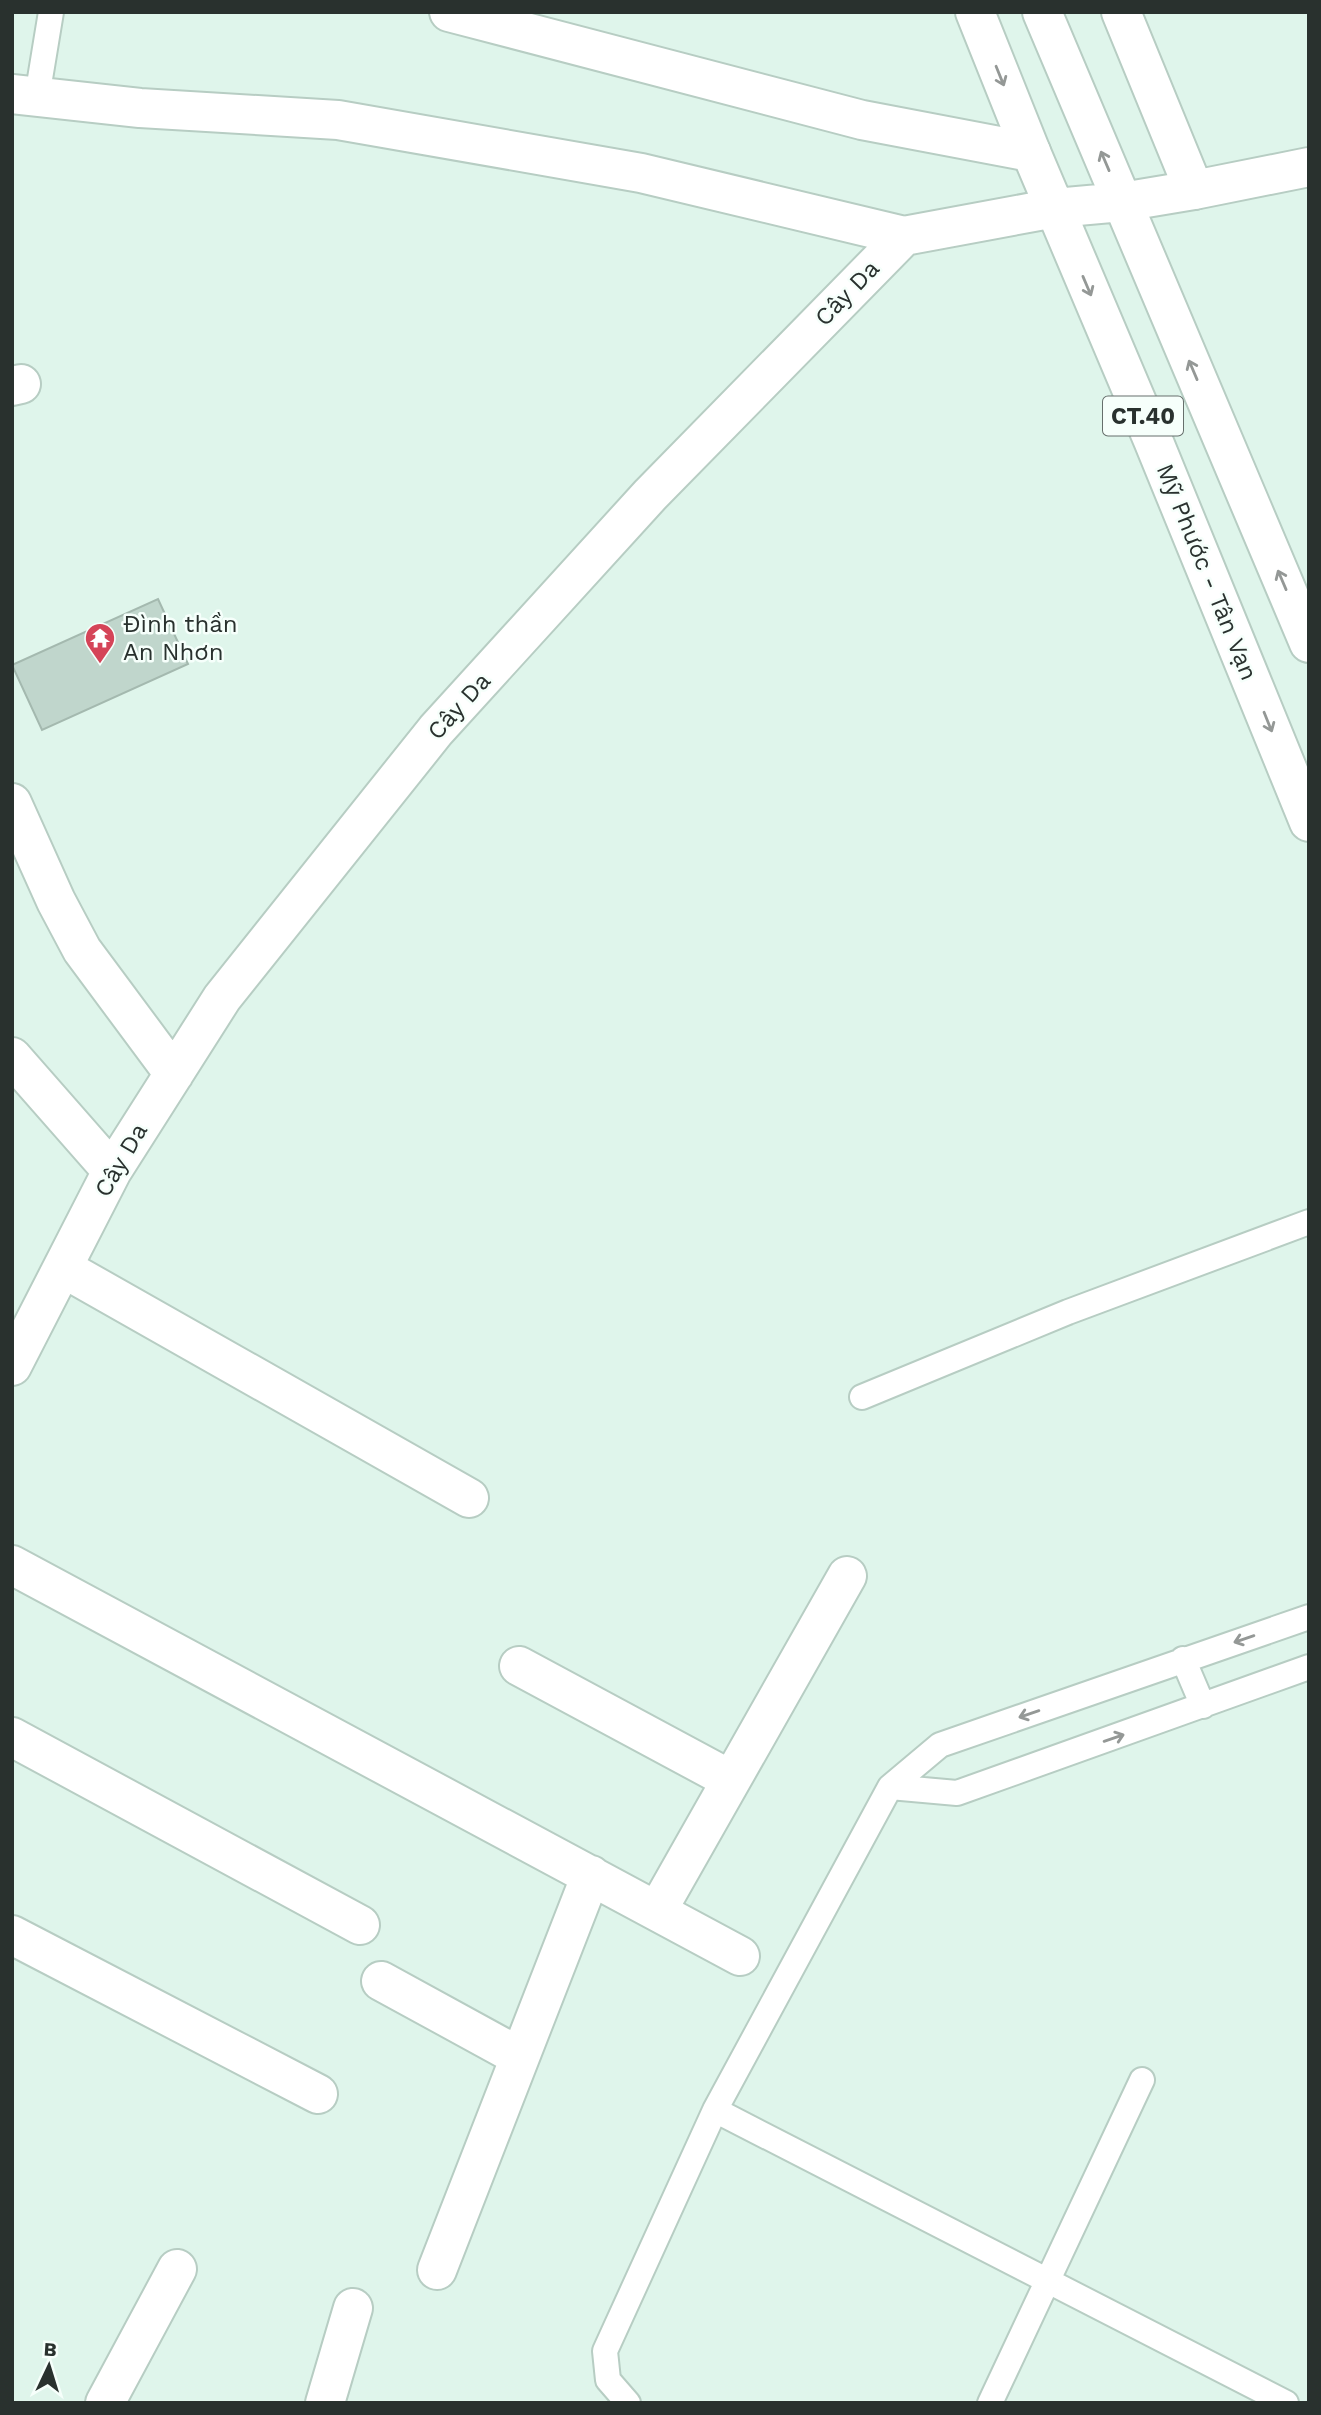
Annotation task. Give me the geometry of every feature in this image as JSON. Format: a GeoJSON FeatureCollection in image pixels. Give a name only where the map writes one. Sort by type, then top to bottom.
{"type":"FeatureCollection","features":[{"type":"Feature","properties":{"kind":"street"},"geometry":{"type":"LineString","coordinates":[[449,12],[862,120],[1031,152]]}},
{"type":"Feature","properties":{"kind":"street","name":"Mỹ Phước - Tân Vạn"},"geometry":{"type":"LineString","coordinates":[[975,12],[1309,822]]}},
{"type":"Feature","properties":{"kind":"street","name":"CT.40"},"geometry":{"type":"LineString","coordinates":[[1042,12],[1309,643]]}},
{"type":"Feature","properties":{"kind":"street"},"geometry":{"type":"LineString","coordinates":[[1121,12],[1194,190]]}},
{"type":"Feature","properties":{"kind":"street"},"geometry":{"type":"LineString","coordinates":[[25,95],[140,108],[338,120],[641,173],[904,236],[1055,208],[1122,202],[1194,190],[1309,167]]}},
{"type":"Feature","properties":{"kind":"street","name":"Cây Da"},"geometry":{"type":"LineString","coordinates":[[12,1366],[112,1171],[222,998],[436,730],[650,495],[904,236]]}},
{"type":"Feature","properties":{"kind":"street"},"geometry":{"type":"LineString","coordinates":[[12,803],[20,840],[82,950],[174,1074]]}},
{"type":"Feature","properties":{"kind":"street"},"geometry":{"type":"LineString","coordinates":[[12,1057],[112,1171]]}},
{"type":"Feature","properties":{"kind":"street"},"geometry":{"type":"LineString","coordinates":[[63,1268],[469,1498]]}},
{"type":"Feature","properties":{"kind":"street"},"geometry":{"type":"LineString","coordinates":[[12,1565],[740,1956]]}},
{"type":"Feature","properties":{"kind":"street"},"geometry":{"type":"LineString","coordinates":[[657,1911],[847,1576]]}},
{"type":"Feature","properties":{"kind":"street"},"geometry":{"type":"LineString","coordinates":[[519,1666],[731,1780]]}},
{"type":"Feature","properties":{"kind":"street"},"geometry":{"type":"LineString","coordinates":[[12,1737],[360,1925]]}},
{"type":"Feature","properties":{"kind":"street"},"geometry":{"type":"LineString","coordinates":[[437,2270],[591,1875]]}},
{"type":"Feature","properties":{"kind":"street"},"geometry":{"type":"LineString","coordinates":[[12,1935],[318,2094]]}},
{"type":"Feature","properties":{"kind":"street"},"geometry":{"type":"LineString","coordinates":[[381,1980],[520,2057]]}},
{"type":"Feature","properties":{"kind":"street"},"geometry":{"type":"LineString","coordinates":[[106,2403],[177,2269]]}},
{"type":"Feature","properties":{"kind":"street"},"geometry":{"type":"LineString","coordinates":[[325,2403],[353,2308]]}},
{"type":"Feature","properties":{"kind":"lane"},"geometry":{"type":"LineString","coordinates":[[25,95],[51,12]]}},
{"type":"Feature","properties":{"kind":"lane"},"geometry":{"type":"LineString","coordinates":[[862,1397],[1068,1312],[1309,1223]]}},
{"type":"Feature","properties":{"kind":"lane"},"geometry":{"type":"LineString","coordinates":[[628,2403],[608,2380],[605,2351],[715,2110],[890,1787],[940,1745],[1309,1616]]}},
{"type":"Feature","properties":{"kind":"lane"},"geometry":{"type":"LineString","coordinates":[[1183,1659],[1203,1706]]}},
{"type":"Feature","properties":{"kind":"lane"},"geometry":{"type":"LineString","coordinates":[[890,1787],[957,1793],[1309,1667]]}},
{"type":"Feature","properties":{"kind":"lane"},"geometry":{"type":"LineString","coordinates":[[990,2403],[1142,2080]]}},
{"type":"Feature","properties":{"kind":"lane"},"geometry":{"type":"LineString","coordinates":[[715,2110],[1286,2403]]}},
{"type":"Feature","properties":{"kind":"building","name":"Đình thần An Nhơn"},"geometry":{"type":"Polygon","coordinates":[[[158,599],[188,664],[42,730],[12,665],[158,599]]]}},
{"type":"Feature","properties":{"kind":"place","name":"Đình thần An Nhơn"},"geometry":{"type":"Point","coordinates":[100,665]}}]}
